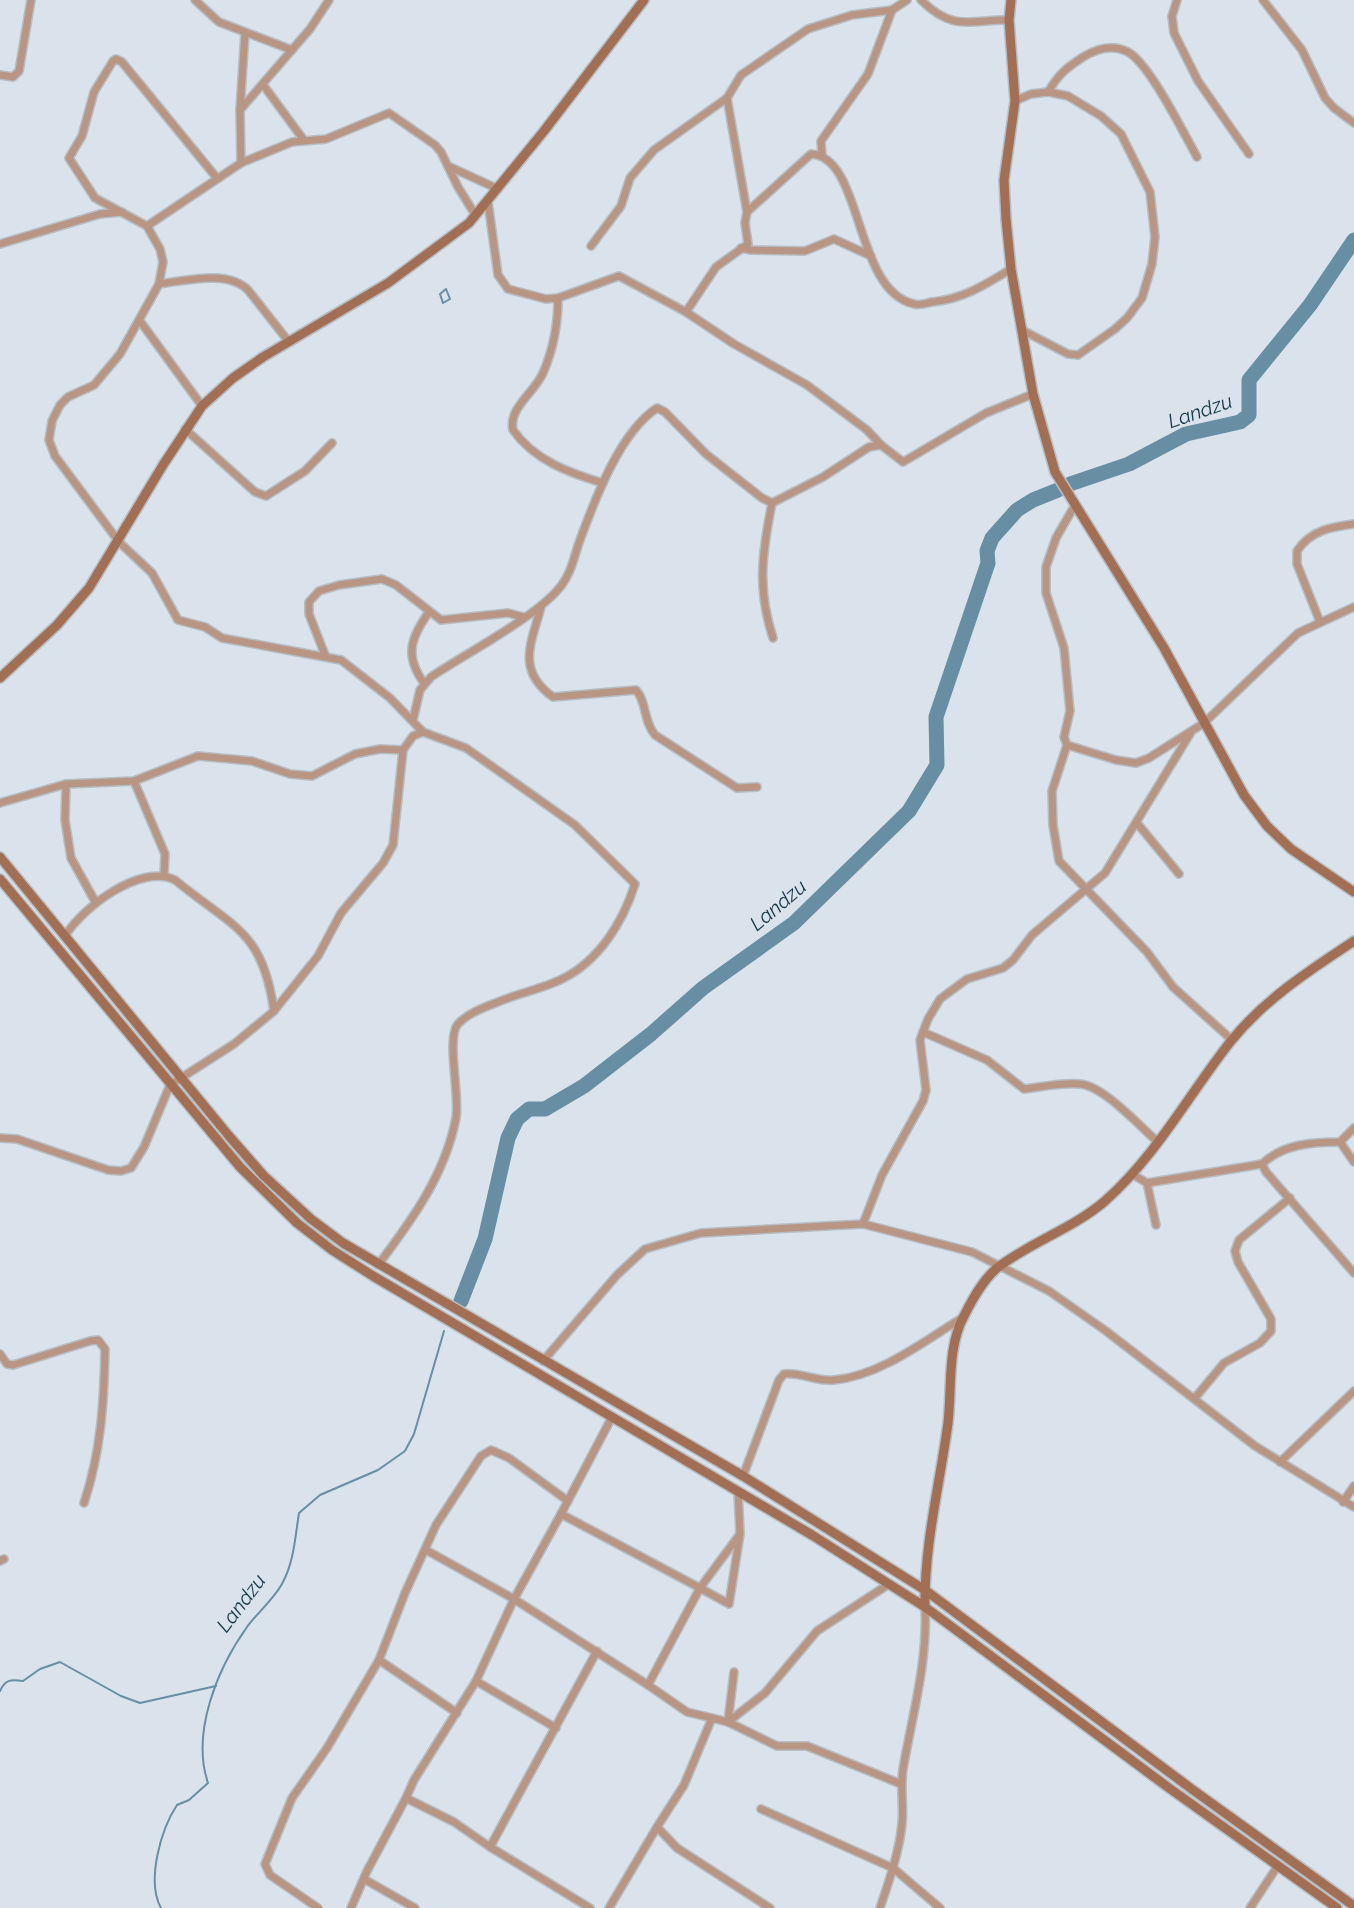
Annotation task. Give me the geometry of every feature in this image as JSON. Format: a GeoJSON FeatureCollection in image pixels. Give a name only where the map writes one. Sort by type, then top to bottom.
{"type":"FeatureCollection","features":[{"type":"Feature","properties":{"kind":"street"},"geometry":{"type":"LineString","coordinates":[[0,75],[13,77],[19,71],[31,0]]}},
{"type":"Feature","properties":{"kind":"street"},"geometry":{"type":"LineString","coordinates":[[195,0],[219,22],[292,50]]}},
{"type":"Feature","properties":{"kind":"street"},"geometry":{"type":"LineString","coordinates":[[240,110],[264,86],[329,0]]}},
{"type":"Feature","properties":{"kind":"street"},"geometry":{"type":"LineString","coordinates":[[0,678],[50,632],[90,588],[185,429],[202,406],[233,378],[405,271],[476,216],[644,0]]}},
{"type":"Feature","properties":{"kind":"street"},"geometry":{"type":"LineString","coordinates":[[591,246],[621,206],[630,178],[654,150],[727,98],[741,75],[808,29],[852,15],[892,10],[907,0]]}},
{"type":"Feature","properties":{"kind":"street"},"geometry":{"type":"LineString","coordinates":[[921,0],[947,18],[968,24],[1009,20]]}},
{"type":"Feature","properties":{"kind":"street"},"geometry":{"type":"LineString","coordinates":[[1011,0],[1009,20],[1015,101],[1004,180],[1011,269],[1033,394],[1055,472],[1164,648],[1244,795],[1267,826],[1306,861],[1354,892]]}},
{"type":"Feature","properties":{"kind":"street"},"geometry":{"type":"LineString","coordinates":[[1177,0],[1172,16],[1174,33],[1198,81],[1250,154]]}},
{"type":"Feature","properties":{"kind":"street"},"geometry":{"type":"LineString","coordinates":[[1263,0],[1302,50],[1325,98],[1354,123]]}},
{"type":"Feature","properties":{"kind":"street"},"geometry":{"type":"LineString","coordinates":[[822,154],[820,141],[868,74],[892,10]]}},
{"type":"Feature","properties":{"kind":"street"},"geometry":{"type":"LineString","coordinates":[[241,163],[240,110],[245,33]]}},
{"type":"Feature","properties":{"kind":"street"},"geometry":{"type":"LineString","coordinates":[[1048,92],[1059,72],[1092,52],[1111,46],[1126,51],[1146,70],[1197,157]]}},
{"type":"Feature","properties":{"kind":"street"},"geometry":{"type":"LineString","coordinates":[[216,177],[122,62],[116,58],[94,92],[82,136],[69,156],[95,198],[147,226],[162,256],[159,284],[120,354],[94,385],[68,397],[60,405],[52,421],[49,440],[55,456],[119,542],[152,573],[178,620],[205,627],[222,638],[325,655],[341,660],[359,672],[413,720],[423,732],[466,748],[575,825],[635,884],[612,932],[589,963],[562,980],[484,1008],[457,1025],[454,1032],[453,1053],[458,1089],[456,1118],[438,1176],[415,1216],[378,1265]]}},
{"type":"Feature","properties":{"kind":"street"},"geometry":{"type":"LineString","coordinates":[[264,86],[303,140]]}},
{"type":"Feature","properties":{"kind":"street"},"geometry":{"type":"LineString","coordinates":[[1015,101],[1031,94],[1048,92],[1068,96],[1101,116],[1121,134],[1150,192],[1155,237],[1152,264],[1142,298],[1127,318],[1077,354],[1068,354],[1022,330]]}},
{"type":"Feature","properties":{"kind":"street"},"geometry":{"type":"LineString","coordinates":[[686,312],[716,267],[748,244],[749,237],[745,223],[747,212],[727,98]]}},
{"type":"Feature","properties":{"kind":"street"},"geometry":{"type":"LineString","coordinates":[[147,226],[216,177],[241,163],[303,140],[326,139],[389,113],[435,145],[476,216]]}},
{"type":"Feature","properties":{"kind":"street"},"geometry":{"type":"LineString","coordinates":[[747,212],[811,154],[822,154],[831,160],[844,185],[871,256],[896,295],[915,305],[966,296],[1011,269]]}},
{"type":"Feature","properties":{"kind":"street"},"geometry":{"type":"LineString","coordinates":[[448,166],[498,189]]}},
{"type":"Feature","properties":{"kind":"street"},"geometry":{"type":"LineString","coordinates":[[488,202],[492,242],[501,282],[508,289],[525,294],[558,298],[619,276],[686,312],[734,344],[807,385],[867,430],[881,445],[903,462],[986,413],[1033,394]]}},
{"type":"Feature","properties":{"kind":"street"},"geometry":{"type":"LineString","coordinates":[[0,244],[100,214],[123,212]]}},
{"type":"Feature","properties":{"kind":"street"},"geometry":{"type":"LineString","coordinates":[[741,248],[805,251],[834,239],[871,256]]}},
{"type":"Feature","properties":{"kind":"street"},"geometry":{"type":"LineString","coordinates":[[159,284],[204,279],[240,283],[289,342]]}},
{"type":"Feature","properties":{"kind":"street"},"geometry":{"type":"LineString","coordinates":[[558,298],[558,315],[546,365],[538,382],[515,414],[513,430],[532,451],[556,466],[603,483]]}},
{"type":"Feature","properties":{"kind":"street"},"geometry":{"type":"LineString","coordinates":[[140,321],[202,406]]}},
{"type":"Feature","properties":{"kind":"street"},"geometry":{"type":"LineString","coordinates":[[413,720],[424,684],[541,607],[570,572],[603,483],[630,434],[657,408],[665,412],[706,454],[762,498],[772,503]]}},
{"type":"Feature","properties":{"kind":"street"},"geometry":{"type":"LineString","coordinates":[[185,429],[255,492],[266,496],[305,471],[332,443]]}},
{"type":"Feature","properties":{"kind":"street"},"geometry":{"type":"LineString","coordinates":[[772,503],[823,477],[869,447],[881,445]]}},
{"type":"Feature","properties":{"kind":"street"},"geometry":{"type":"LineString","coordinates":[[772,503],[761,587],[764,610],[773,638]]}},
{"type":"Feature","properties":{"kind":"street"},"geometry":{"type":"LineString","coordinates":[[1074,505],[1056,538],[1046,567],[1046,593],[1064,648],[1071,711],[1064,737],[1067,745],[1052,791],[1053,825],[1059,861],[1146,952],[1173,987],[1232,1040]]}},
{"type":"Feature","properties":{"kind":"street"},"geometry":{"type":"LineString","coordinates":[[1320,622],[1297,564],[1297,551],[1317,531],[1327,527],[1354,524]]}},
{"type":"Feature","properties":{"kind":"street"},"geometry":{"type":"LineString","coordinates":[[325,655],[309,614],[309,602],[319,591],[362,580],[382,579],[396,585],[441,620],[498,613],[524,617]]}},
{"type":"Feature","properties":{"kind":"street"},"geometry":{"type":"LineString","coordinates":[[541,607],[528,660],[533,675],[542,689],[553,697],[636,690],[642,696],[647,726],[655,735],[737,788],[757,787]]}},
{"type":"Feature","properties":{"kind":"street"},"geometry":{"type":"LineString","coordinates":[[1067,745],[1116,760],[1136,763],[1190,734],[1204,723],[1298,633],[1354,607]]}},
{"type":"Feature","properties":{"kind":"street"},"geometry":{"type":"LineString","coordinates":[[424,684],[413,663],[411,647],[416,630],[429,612]]}},
{"type":"Feature","properties":{"kind":"street"},"geometry":{"type":"LineString","coordinates":[[0,1138],[17,1139],[108,1170],[121,1172],[131,1168],[144,1147],[170,1085],[234,1044],[274,1011],[318,956],[341,913],[383,863],[393,844],[403,750],[413,736],[423,732]]}},
{"type":"Feature","properties":{"kind":"street"},"geometry":{"type":"LineString","coordinates":[[862,1224],[882,1175],[923,1101],[926,1090],[920,1041],[940,999],[967,979],[1008,964],[1032,935],[1106,873],[1190,734]]}},
{"type":"Feature","properties":{"kind":"street"},"geometry":{"type":"LineString","coordinates":[[0,803],[66,784],[134,781],[198,756],[252,761],[290,774],[312,776],[355,754],[380,749],[403,750]]}},
{"type":"Feature","properties":{"kind":"street"},"geometry":{"type":"LineString","coordinates":[[134,781],[165,854],[164,875]]}},
{"type":"Feature","properties":{"kind":"street"},"geometry":{"type":"LineString","coordinates":[[66,784],[65,820],[71,858],[96,903]]}},
{"type":"Feature","properties":{"kind":"street"},"geometry":{"type":"LineString","coordinates":[[1137,823],[1179,874]]}},
{"type":"Feature","properties":{"kind":"street"},"geometry":{"type":"LineString","coordinates":[[0,857],[264,1176],[311,1219],[378,1265],[743,1476],[925,1590],[1193,1790],[1354,1906]]}},
{"type":"Feature","properties":{"kind":"street"},"geometry":{"type":"LineString","coordinates":[[65,936],[75,920],[96,903],[148,876],[164,875],[176,880],[249,938],[265,966],[274,1011]]}},
{"type":"Feature","properties":{"kind":"street"},"geometry":{"type":"LineString","coordinates":[[0,879],[170,1085],[262,1191],[297,1223],[332,1250],[738,1491],[925,1607],[1337,1908]]}},
{"type":"Feature","properties":{"kind":"street"},"geometry":{"type":"LineString","coordinates":[[880,1908],[893,1868],[902,1821],[901,1784],[921,1670],[926,1627],[925,1590],[948,1420],[951,1373],[963,1318],[978,1291],[1000,1266],[1104,1202],[1132,1174],[1232,1040],[1257,1014],[1300,977],[1354,941]]}},
{"type":"Feature","properties":{"kind":"street"},"geometry":{"type":"LineString","coordinates":[[923,1032],[987,1060],[1024,1089],[1080,1084],[1091,1087],[1109,1099],[1158,1142]]}},
{"type":"Feature","properties":{"kind":"street"},"geometry":{"type":"LineString","coordinates":[[1132,1174],[1148,1183],[1262,1164],[1270,1156],[1299,1145],[1340,1142],[1354,1128]]}},
{"type":"Feature","properties":{"kind":"street"},"geometry":{"type":"LineString","coordinates":[[1340,1142],[1354,1162]]}},
{"type":"Feature","properties":{"kind":"street"},"geometry":{"type":"LineString","coordinates":[[1262,1164],[1266,1172],[1354,1273]]}},
{"type":"Feature","properties":{"kind":"street"},"geometry":{"type":"LineString","coordinates":[[1148,1183],[1156,1225]]}},
{"type":"Feature","properties":{"kind":"street"},"geometry":{"type":"LineString","coordinates":[[1194,1399],[1224,1364],[1260,1343],[1271,1331],[1271,1319],[1238,1262],[1235,1251],[1239,1240],[1290,1198]]}},
{"type":"Feature","properties":{"kind":"street"},"geometry":{"type":"LineString","coordinates":[[543,1361],[617,1275],[645,1249],[700,1233],[862,1224],[972,1252],[1049,1292],[1280,1462],[1354,1507]]}},
{"type":"Feature","properties":{"kind":"street"},"geometry":{"type":"LineString","coordinates":[[743,1476],[779,1380],[784,1374],[832,1381],[857,1376],[884,1364],[963,1318]]}},
{"type":"Feature","properties":{"kind":"street"},"geometry":{"type":"LineString","coordinates":[[0,1354],[7,1364],[13,1365],[90,1341],[98,1340],[102,1343],[105,1349],[100,1441],[95,1471],[84,1503]]}},
{"type":"Feature","properties":{"kind":"street"},"geometry":{"type":"LineString","coordinates":[[1280,1462],[1354,1391]]}},
{"type":"Feature","properties":{"kind":"street"},"geometry":{"type":"LineString","coordinates":[[351,1908],[414,1780],[476,1681],[514,1599],[612,1417]]}},
{"type":"Feature","properties":{"kind":"street"},"geometry":{"type":"LineString","coordinates":[[318,1908],[270,1875],[265,1864],[292,1798],[327,1748],[379,1660],[405,1593],[436,1525],[486,1451],[495,1450],[509,1458],[568,1501]]}},
{"type":"Feature","properties":{"kind":"street"},"geometry":{"type":"LineString","coordinates":[[1343,1502],[1354,1486]]}},
{"type":"Feature","properties":{"kind":"street"},"geometry":{"type":"LineString","coordinates":[[561,1514],[729,1604],[740,1534],[738,1491]]}},
{"type":"Feature","properties":{"kind":"street"},"geometry":{"type":"LineString","coordinates":[[648,1685],[700,1588],[740,1534]]}},
{"type":"Feature","properties":{"kind":"street"},"geometry":{"type":"LineString","coordinates":[[426,1550],[514,1599],[597,1651],[687,1712],[728,1722],[777,1746],[807,1746],[901,1784]]}},
{"type":"Feature","properties":{"kind":"street"},"geometry":{"type":"LineString","coordinates":[[728,1722],[765,1693],[817,1631],[889,1584]]}},
{"type":"Feature","properties":{"kind":"street"},"geometry":{"type":"LineString","coordinates":[[490,1846],[597,1651]]}},
{"type":"Feature","properties":{"kind":"street"},"geometry":{"type":"LineString","coordinates":[[379,1660],[457,1713]]}},
{"type":"Feature","properties":{"kind":"street"},"geometry":{"type":"LineString","coordinates":[[728,1722],[734,1672]]}},
{"type":"Feature","properties":{"kind":"street"},"geometry":{"type":"LineString","coordinates":[[476,1681],[556,1728]]}},
{"type":"Feature","properties":{"kind":"street"},"geometry":{"type":"LineString","coordinates":[[609,1908],[684,1785],[712,1718]]}},
{"type":"Feature","properties":{"kind":"street"},"geometry":{"type":"LineString","coordinates":[[406,1798],[454,1822],[590,1908]]}},
{"type":"Feature","properties":{"kind":"street"},"geometry":{"type":"LineString","coordinates":[[761,1809],[893,1868],[940,1908]]}},
{"type":"Feature","properties":{"kind":"street"},"geometry":{"type":"LineString","coordinates":[[657,1827],[677,1848],[770,1908]]}},
{"type":"Feature","properties":{"kind":"street"},"geometry":{"type":"LineString","coordinates":[[1250,1908],[1278,1867]]}},
{"type":"Feature","properties":{"kind":"street"},"geometry":{"type":"LineString","coordinates":[[364,1879],[415,1908]]}},
{"type":"Feature","properties":{"kind":"waterway","name":"Landzu"},"geometry":{"type":"LineString","coordinates":[[1070,484],[1129,464],[1186,434],[1240,422],[1249,415],[1249,380],[1310,305],[1354,240]]}},
{"type":"Feature","properties":{"kind":"waterway"},"geometry":{"type":"LineString","coordinates":[[446,289],[450,299],[443,303],[440,294],[446,289]]}},
{"type":"Feature","properties":{"kind":"waterway","name":"Landzu"},"geometry":{"type":"LineString","coordinates":[[461,1301],[485,1239],[508,1138],[517,1119],[529,1109],[545,1109],[584,1086],[651,1034],[703,988],[794,923],[909,811],[937,765],[936,717],[988,563],[987,551],[992,538],[1017,510],[1033,500],[1058,490]]}},
{"type":"Feature","properties":{"kind":"waterway","name":"Landzu"},"geometry":{"type":"LineString","coordinates":[[161,1908],[155,1884],[157,1855],[161,1841],[177,1805],[189,1800],[208,1783],[203,1743],[210,1702],[236,1644],[247,1627],[274,1596],[286,1576],[292,1558],[299,1513],[320,1495],[378,1470],[405,1451],[414,1434],[444,1331]]}},
{"type":"Feature","properties":{"kind":"waterway"},"geometry":{"type":"LineString","coordinates":[[0,1691],[8,1681],[23,1681],[40,1669],[60,1662],[121,1696],[140,1703],[216,1686]]}}]}
